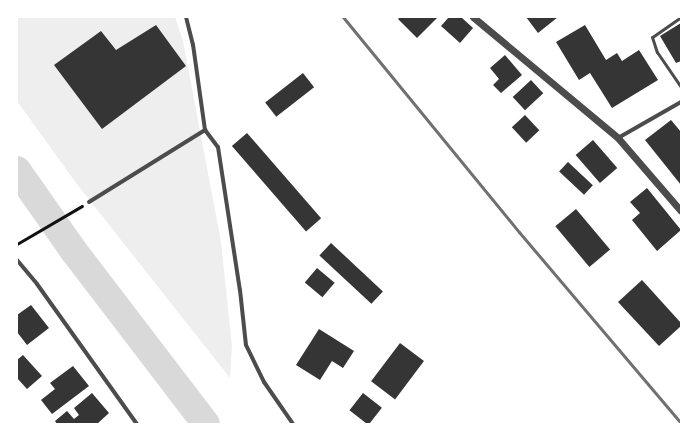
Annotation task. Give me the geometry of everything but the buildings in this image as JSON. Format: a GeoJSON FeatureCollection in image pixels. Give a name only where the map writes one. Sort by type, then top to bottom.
{"type":"FeatureCollection","features":[{"type":"Feature","properties":{"kind":"street"},"geometry":{"type":"LineString","coordinates":[[186,17],[193,45],[205,130],[218,147],[240,290],[246,345],[264,382],[292,424]]}},
{"type":"Feature","properties":{"kind":"street"},"geometry":{"type":"LineString","coordinates":[[473,17],[618,138],[681,211]]}},
{"type":"Feature","properties":{"kind":"street"},"geometry":{"type":"LineString","coordinates":[[618,138],[681,102]]}},
{"type":"Feature","properties":{"kind":"street"},"geometry":{"type":"LineString","coordinates":[[89,202],[205,130]]}},
{"type":"Feature","properties":{"kind":"street"},"geometry":{"type":"LineString","coordinates":[[17,260],[37,284],[137,424]]}},
{"type":"Feature","properties":{"kind":"lane"},"geometry":{"type":"LineString","coordinates":[[681,17],[652,37],[657,52],[681,87]]}},
{"type":"Feature","properties":{"kind":"path"},"geometry":{"type":"LineString","coordinates":[[17,244],[89,202]]}},
{"type":"Feature","properties":{"kind":"shaded area"},"geometry":{"type":"Polygon","coordinates":[[[17,17],[175,17],[183,41],[221,242],[232,346],[230,378],[76,183],[17,101],[17,17]]]}},
{"type":"Feature","properties":{"kind":"waterway"},"geometry":{"type":"LineString","coordinates":[[17,170],[73,250],[206,424]]}},
{"type":"Feature","properties":{"kind":"railway"},"geometry":{"type":"LineString","coordinates":[[343,17],[519,232],[681,423]]}}]}
